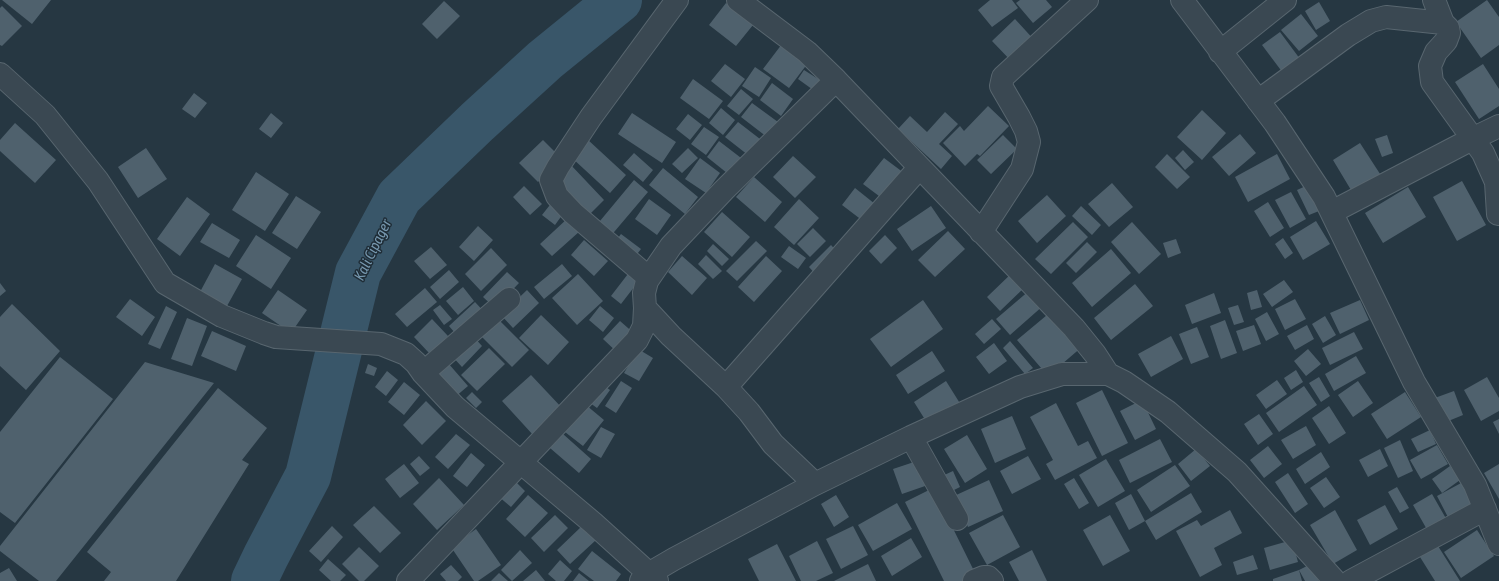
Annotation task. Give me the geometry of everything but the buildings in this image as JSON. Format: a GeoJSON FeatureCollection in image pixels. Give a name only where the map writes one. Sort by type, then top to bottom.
{"type":"FeatureCollection","features":[{"type":"Feature","properties":{"kind":"street"},"geometry":{"type":"LineString","coordinates":[[649,278],[573,214],[557,196],[551,180],[591,117],[677,0]]}},
{"type":"Feature","properties":{"kind":"street"},"geometry":{"type":"LineString","coordinates":[[738,0],[807,52],[836,80],[1074,328],[1095,354],[1108,374]]}},
{"type":"Feature","properties":{"kind":"street"},"geometry":{"type":"LineString","coordinates":[[981,232],[1022,169],[1029,142],[1026,131],[1019,117],[1001,86],[1003,77],[1087,0]]}},
{"type":"Feature","properties":{"kind":"street"},"geometry":{"type":"LineString","coordinates":[[1220,52],[1285,0]]}},
{"type":"Feature","properties":{"kind":"street"},"geometry":{"type":"LineString","coordinates":[[1434,0],[1444,23],[1448,28],[1449,34],[1446,41],[1436,52],[1430,66],[1432,82],[1483,153],[1496,182],[1498,214]]}},
{"type":"Feature","properties":{"kind":"street"},"geometry":{"type":"LineString","coordinates":[[1184,1],[1220,52],[1275,123],[1324,197],[1414,382],[1475,486],[1499,544]]}},
{"type":"Feature","properties":{"kind":"street"},"geometry":{"type":"LineString","coordinates":[[1258,101],[1348,35],[1371,21],[1386,17],[1444,23]]}},
{"type":"Feature","properties":{"kind":"street"},"geometry":{"type":"LineString","coordinates":[[0,74],[45,115],[98,181],[165,283],[222,316],[276,337],[381,344],[406,354],[416,363],[423,373],[455,407],[521,462],[649,578],[815,484],[911,437],[1028,385],[1062,374],[1108,374],[1124,382],[1168,412],[1237,472],[1335,581]]}},
{"type":"Feature","properties":{"kind":"street"},"geometry":{"type":"LineString","coordinates":[[408,581],[637,340],[644,326],[646,308],[644,293],[649,278],[671,246],[719,196],[836,80]]}},
{"type":"Feature","properties":{"kind":"street"},"geometry":{"type":"LineString","coordinates":[[1332,212],[1499,126]]}},
{"type":"Feature","properties":{"kind":"street"},"geometry":{"type":"LineString","coordinates":[[726,387],[920,168]]}},
{"type":"Feature","properties":{"kind":"street"},"geometry":{"type":"LineString","coordinates":[[423,373],[510,299]]}},
{"type":"Feature","properties":{"kind":"street"},"geometry":{"type":"LineString","coordinates":[[646,308],[671,336],[726,387],[749,412],[773,444],[815,484]]}},
{"type":"Feature","properties":{"kind":"street"},"geometry":{"type":"LineString","coordinates":[[911,437],[957,519]]}},
{"type":"Feature","properties":{"kind":"street"},"geometry":{"type":"LineString","coordinates":[[1351,581],[1485,509]]}},
{"type":"Feature","properties":{"kind":"street"},"geometry":{"type":"LineString","coordinates":[[974,581],[984,576],[988,577],[992,581]]}},
{"type":"Feature","properties":{"kind":"waterway","name":"Kali Cipager"},"geometry":{"type":"LineString","coordinates":[[254,581],[308,476],[358,273],[399,197],[477,122],[545,60],[619,0]]}}]}
